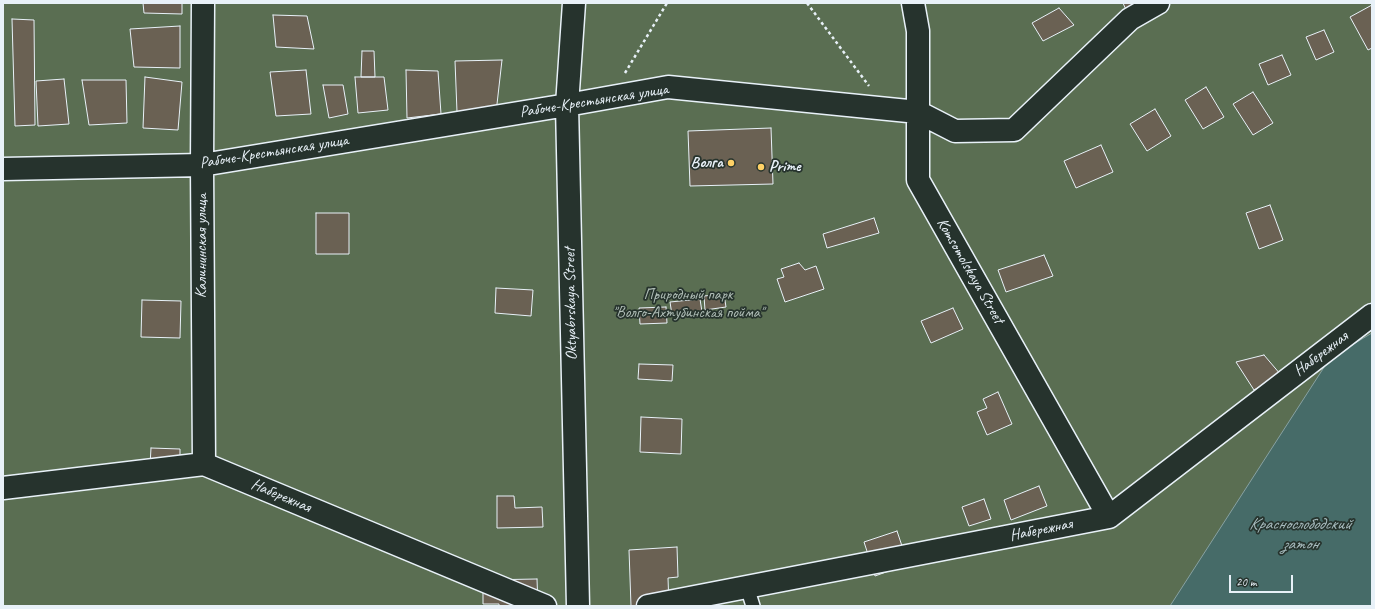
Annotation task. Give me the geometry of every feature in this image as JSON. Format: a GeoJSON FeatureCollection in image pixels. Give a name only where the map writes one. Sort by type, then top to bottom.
{"type":"FeatureCollection","features":[{"type":"Feature","properties":{"kind":"street","name":"Калининская улица"},"geometry":{"type":"LineString","coordinates":[[203,3],[202,165],[204,464]]}},
{"type":"Feature","properties":{"kind":"street","name":"Oktyabrskaya Street"},"geometry":{"type":"LineString","coordinates":[[574,3],[567,105],[578,606]]}},
{"type":"Feature","properties":{"kind":"street","name":"Komsomolskaya Street"},"geometry":{"type":"LineString","coordinates":[[913,3],[918,30],[918,180],[1108,517]]}},
{"type":"Feature","properties":{"kind":"street","name":"Рабоче-Крестьянская улица"},"geometry":{"type":"LineString","coordinates":[[3,169],[202,165],[610,98],[668,87],[918,112],[954,131],[1014,130],[1130,19],[1158,3]]}},
{"type":"Feature","properties":{"kind":"street","name":"Набережная"},"geometry":{"type":"LineString","coordinates":[[648,606],[750,596],[1108,517],[1372,315]]}},
{"type":"Feature","properties":{"kind":"street","name":"Набережная"},"geometry":{"type":"LineString","coordinates":[[3,488],[204,464],[545,606]]}},
{"type":"Feature","properties":{"kind":"path"},"geometry":{"type":"LineString","coordinates":[[610,98],[667,3]]}},
{"type":"Feature","properties":{"kind":"path"},"geometry":{"type":"LineString","coordinates":[[807,3],[886,108]]}},
{"type":"Feature","properties":{"kind":"green space","name":"Природный парк \"Волго-Ахтубинская пойма\""},"geometry":{"type":"Polygon","coordinates":[[[3,3],[1372,3],[1372,606],[3,606],[3,3]]]}},
{"type":"Feature","properties":{"kind":"water","name":"Краснослободский затон"},"geometry":{"type":"Polygon","coordinates":[[[1372,333],[1372,606],[1170,606],[1330,358],[1372,333]]]}},
{"type":"Feature","properties":{"kind":"building"},"geometry":{"type":"Polygon","coordinates":[[[143,3],[182,3],[182,14],[144,13],[143,3]]]}},
{"type":"Feature","properties":{"kind":"building"},"geometry":{"type":"Polygon","coordinates":[[[1123,3],[1142,3],[1127,12],[1123,3]]]}},
{"type":"Feature","properties":{"kind":"building"},"geometry":{"type":"Polygon","coordinates":[[[1372,5],[1372,48],[1368,50],[1350,17],[1372,5]]]}},
{"type":"Feature","properties":{"kind":"building"},"geometry":{"type":"Polygon","coordinates":[[[1059,8],[1074,25],[1043,41],[1032,23],[1059,8]]]}},
{"type":"Feature","properties":{"kind":"building"},"geometry":{"type":"Polygon","coordinates":[[[273,15],[307,16],[314,49],[276,47],[273,15]]]}},
{"type":"Feature","properties":{"kind":"building"},"geometry":{"type":"Polygon","coordinates":[[[12,19],[34,20],[35,125],[15,126],[12,19]]]}},
{"type":"Feature","properties":{"kind":"building"},"geometry":{"type":"Polygon","coordinates":[[[180,26],[180,68],[134,67],[130,29],[180,26]]]}},
{"type":"Feature","properties":{"kind":"building"},"geometry":{"type":"Polygon","coordinates":[[[1324,30],[1334,52],[1316,60],[1306,37],[1324,30]]]}},
{"type":"Feature","properties":{"kind":"building"},"geometry":{"type":"Polygon","coordinates":[[[362,51],[374,51],[375,77],[361,77],[362,51]]]}},
{"type":"Feature","properties":{"kind":"building"},"geometry":{"type":"Polygon","coordinates":[[[1282,55],[1291,75],[1268,85],[1259,64],[1282,55]]]}},
{"type":"Feature","properties":{"kind":"building"},"geometry":{"type":"Polygon","coordinates":[[[502,60],[496,113],[457,112],[455,61],[502,60]]]}},
{"type":"Feature","properties":{"kind":"building"},"geometry":{"type":"Polygon","coordinates":[[[306,70],[311,114],[276,116],[270,72],[306,70]]]}},
{"type":"Feature","properties":{"kind":"building"},"geometry":{"type":"Polygon","coordinates":[[[406,70],[438,71],[441,114],[407,118],[406,70]]]}},
{"type":"Feature","properties":{"kind":"building"},"geometry":{"type":"Polygon","coordinates":[[[145,77],[182,82],[178,130],[143,128],[145,77]]]}},
{"type":"Feature","properties":{"kind":"building"},"geometry":{"type":"Polygon","coordinates":[[[355,77],[384,77],[388,110],[358,113],[355,77]]]}},
{"type":"Feature","properties":{"kind":"building"},"geometry":{"type":"Polygon","coordinates":[[[64,79],[69,124],[38,126],[36,81],[64,79]]]}},
{"type":"Feature","properties":{"kind":"building"},"geometry":{"type":"Polygon","coordinates":[[[82,80],[126,80],[127,123],[89,125],[82,80]]]}},
{"type":"Feature","properties":{"kind":"building"},"geometry":{"type":"Polygon","coordinates":[[[323,85],[343,85],[348,114],[329,118],[323,85]]]}},
{"type":"Feature","properties":{"kind":"building"},"geometry":{"type":"Polygon","coordinates":[[[1206,87],[1224,117],[1203,129],[1185,100],[1206,87]]]}},
{"type":"Feature","properties":{"kind":"building"},"geometry":{"type":"Polygon","coordinates":[[[1253,92],[1273,123],[1253,135],[1233,104],[1253,92]]]}},
{"type":"Feature","properties":{"kind":"building"},"geometry":{"type":"Polygon","coordinates":[[[1155,109],[1171,136],[1147,151],[1130,124],[1155,109]]]}},
{"type":"Feature","properties":{"kind":"building"},"geometry":{"type":"Polygon","coordinates":[[[771,128],[773,184],[690,186],[688,131],[771,128]]]}},
{"type":"Feature","properties":{"kind":"building"},"geometry":{"type":"Polygon","coordinates":[[[1101,145],[1113,172],[1076,188],[1064,161],[1101,145]]]}},
{"type":"Feature","properties":{"kind":"building"},"geometry":{"type":"Polygon","coordinates":[[[1270,205],[1283,240],[1259,249],[1246,213],[1270,205]]]}},
{"type":"Feature","properties":{"kind":"building"},"geometry":{"type":"Polygon","coordinates":[[[316,213],[349,213],[349,254],[316,254],[316,213]]]}},
{"type":"Feature","properties":{"kind":"building"},"geometry":{"type":"Polygon","coordinates":[[[874,218],[879,233],[827,248],[823,234],[874,218]]]}},
{"type":"Feature","properties":{"kind":"building"},"geometry":{"type":"Polygon","coordinates":[[[1044,255],[1053,276],[1006,292],[998,270],[1044,255]]]}},
{"type":"Feature","properties":{"kind":"building"},"geometry":{"type":"Polygon","coordinates":[[[799,263],[805,270],[816,266],[824,289],[785,302],[777,279],[784,277],[781,269],[799,263]]]}},
{"type":"Feature","properties":{"kind":"building"},"geometry":{"type":"Polygon","coordinates":[[[496,288],[533,290],[531,316],[495,313],[496,288]]]}},
{"type":"Feature","properties":{"kind":"building"},"geometry":{"type":"Polygon","coordinates":[[[724,294],[726,307],[705,310],[704,296],[724,294]]]}},
{"type":"Feature","properties":{"kind":"building"},"geometry":{"type":"Polygon","coordinates":[[[700,299],[702,312],[672,315],[670,302],[700,299]]]}},
{"type":"Feature","properties":{"kind":"building"},"geometry":{"type":"Polygon","coordinates":[[[142,300],[181,301],[180,338],[141,337],[142,300]]]}},
{"type":"Feature","properties":{"kind":"building"},"geometry":{"type":"Polygon","coordinates":[[[666,307],[667,323],[640,324],[639,308],[666,307]]]}},
{"type":"Feature","properties":{"kind":"building"},"geometry":{"type":"Polygon","coordinates":[[[953,308],[963,329],[931,343],[921,321],[953,308]]]}},
{"type":"Feature","properties":{"kind":"building"},"geometry":{"type":"Polygon","coordinates":[[[1264,355],[1281,375],[1254,390],[1236,362],[1264,355]]]}},
{"type":"Feature","properties":{"kind":"building"},"geometry":{"type":"Polygon","coordinates":[[[639,364],[673,365],[672,381],[638,379],[639,364]]]}},
{"type":"Feature","properties":{"kind":"building"},"geometry":{"type":"Polygon","coordinates":[[[998,392],[1012,424],[987,435],[977,412],[987,408],[983,399],[998,392]]]}},
{"type":"Feature","properties":{"kind":"building"},"geometry":{"type":"Polygon","coordinates":[[[641,417],[682,419],[681,454],[640,452],[641,417]]]}},
{"type":"Feature","properties":{"kind":"building"},"geometry":{"type":"Polygon","coordinates":[[[151,448],[180,449],[180,466],[150,466],[151,448]]]}},
{"type":"Feature","properties":{"kind":"building"},"geometry":{"type":"Polygon","coordinates":[[[1039,486],[1047,506],[1011,520],[1004,500],[1039,486]]]}},
{"type":"Feature","properties":{"kind":"building"},"geometry":{"type":"Polygon","coordinates":[[[497,496],[514,496],[515,508],[542,507],[543,527],[497,528],[497,496]]]}},
{"type":"Feature","properties":{"kind":"building"},"geometry":{"type":"Polygon","coordinates":[[[984,499],[991,519],[969,526],[962,507],[984,499]]]}},
{"type":"Feature","properties":{"kind":"building"},"geometry":{"type":"Polygon","coordinates":[[[897,531],[908,564],[875,576],[864,542],[897,531]]]}},
{"type":"Feature","properties":{"kind":"building"},"geometry":{"type":"Polygon","coordinates":[[[677,547],[678,577],[668,578],[669,606],[631,606],[629,550],[677,547]]]}},
{"type":"Feature","properties":{"kind":"building"},"geometry":{"type":"Polygon","coordinates":[[[537,579],[538,606],[499,606],[499,604],[483,604],[483,580],[537,579]]]}},
{"type":"Feature","properties":{"kind":"place","name":"Волга"},"geometry":{"type":"Point","coordinates":[731,163]}},
{"type":"Feature","properties":{"kind":"place","name":"Prime"},"geometry":{"type":"Point","coordinates":[761,167]}}]}
